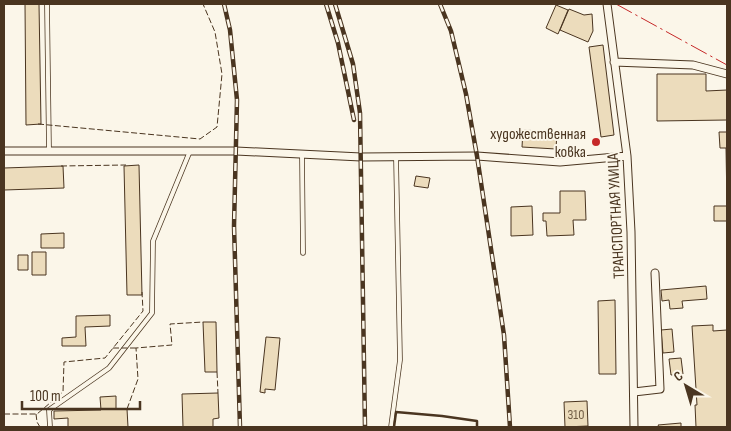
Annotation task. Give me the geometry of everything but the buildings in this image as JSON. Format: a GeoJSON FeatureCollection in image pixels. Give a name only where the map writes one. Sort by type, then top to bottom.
{"type":"FeatureCollection","features":[{"type":"Feature","properties":{"kind":"street","name":"ТРАНСПОРТНАЯ УЛИЦА"},"geometry":{"type":"LineString","coordinates":[[607,4],[627,156],[631,232],[634,427]]}},
{"type":"Feature","properties":{"kind":"street"},"geometry":{"type":"LineString","coordinates":[[614,62],[693,65],[727,74]]}},
{"type":"Feature","properties":{"kind":"street"},"geometry":{"type":"LineString","coordinates":[[4,151],[190,151],[361,157],[477,156],[560,162],[627,156]]}},
{"type":"Feature","properties":{"kind":"street"},"geometry":{"type":"LineString","coordinates":[[634,392],[660,389],[655,273]]}},
{"type":"Feature","properties":{"kind":"lane"},"geometry":{"type":"LineString","coordinates":[[47,4],[49,151]]}},
{"type":"Feature","properties":{"kind":"lane"},"geometry":{"type":"LineString","coordinates":[[50,427],[49,410],[109,368],[152,313],[154,241],[190,151]]}},
{"type":"Feature","properties":{"kind":"lane"},"geometry":{"type":"LineString","coordinates":[[302,154],[303,253]]}},
{"type":"Feature","properties":{"kind":"lane"},"geometry":{"type":"LineString","coordinates":[[391,427],[400,360],[396,156]]}},
{"type":"Feature","properties":{"kind":"railway"},"geometry":{"type":"LineString","coordinates":[[224,4],[230,30],[237,100],[234,226],[240,427]]}},
{"type":"Feature","properties":{"kind":"railway"},"geometry":{"type":"LineString","coordinates":[[326,4],[338,43],[354,120]]}},
{"type":"Feature","properties":{"kind":"railway"},"geometry":{"type":"LineString","coordinates":[[335,4],[353,64],[360,113],[365,427]]}},
{"type":"Feature","properties":{"kind":"railway"},"geometry":{"type":"LineString","coordinates":[[440,4],[451,31],[466,94],[477,156],[504,335],[510,427]]}},
{"type":"Feature","properties":{"kind":"fence"},"geometry":{"type":"LineString","coordinates":[[38,124],[200,139],[217,127],[222,74],[215,32],[203,4]]}},
{"type":"Feature","properties":{"kind":"fence"},"geometry":{"type":"LineString","coordinates":[[61,166],[126,165]]}},
{"type":"Feature","properties":{"kind":"fence"},"geometry":{"type":"LineString","coordinates":[[4,414],[37,414],[63,392],[64,362],[105,358],[143,311],[142,292]]}},
{"type":"Feature","properties":{"kind":"fence"},"geometry":{"type":"LineString","coordinates":[[127,409],[138,379],[136,348],[172,345],[170,324],[203,322]]}},
{"type":"Feature","properties":{"kind":"fence"},"geometry":{"type":"LineString","coordinates":[[113,348],[136,348]]}},
{"type":"Feature","properties":{"kind":"fence"},"geometry":{"type":"LineString","coordinates":[[217,372],[218,393]]}},
{"type":"Feature","properties":{"kind":"fence"},"geometry":{"type":"LineString","coordinates":[[36,414],[40,427]]}},
{"type":"Feature","properties":{"kind":"wall"},"geometry":{"type":"LineString","coordinates":[[394,427],[396,412],[477,421],[477,427]]}},
{"type":"Feature","properties":{"kind":"power"},"geometry":{"type":"LineString","coordinates":[[616,4],[727,65]]}},
{"type":"Feature","properties":{"kind":"place","name":"художественная ковка"},"geometry":{"type":"Point","coordinates":[596,142]}}]}
